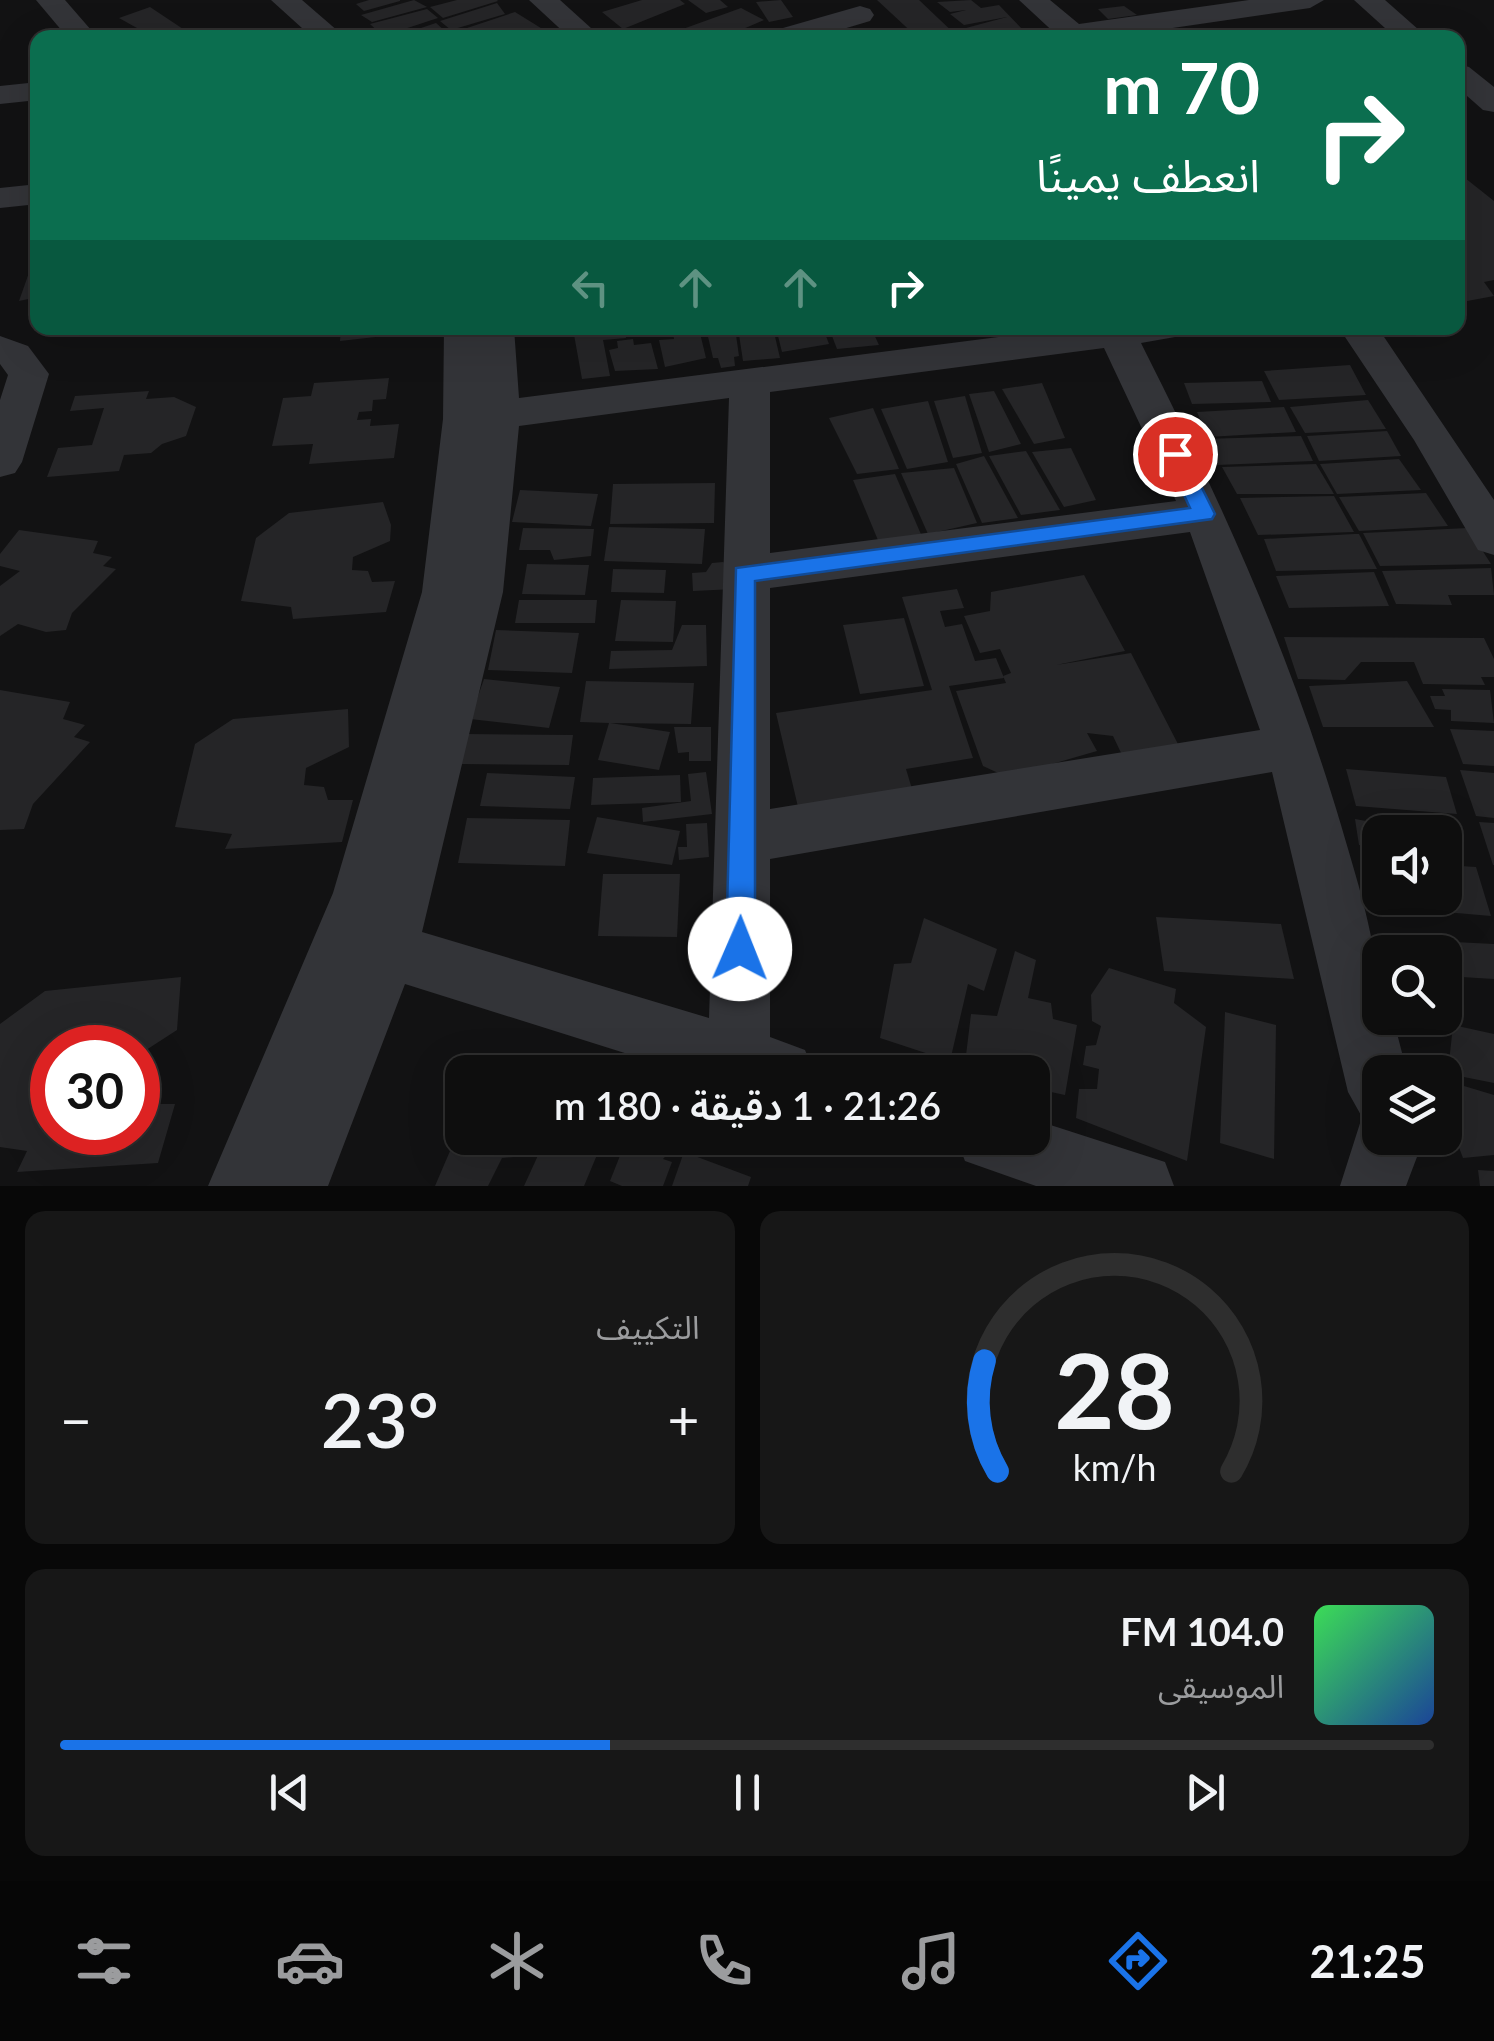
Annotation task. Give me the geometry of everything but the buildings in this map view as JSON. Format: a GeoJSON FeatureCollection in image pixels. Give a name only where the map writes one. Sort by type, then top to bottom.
{"type":"FeatureCollection","features":[{"type":"Feature","properties":{"kind":"street"},"geometry":{"type":"LineString","coordinates":[[50,0],[77,30]]}},
{"type":"Feature","properties":{"kind":"street"},"geometry":{"type":"LineString","coordinates":[[285,0],[338,30]]}},
{"type":"Feature","properties":{"kind":"street"},"geometry":{"type":"LineString","coordinates":[[318,0],[342,30]]}},
{"type":"Feature","properties":{"kind":"street"},"geometry":{"type":"LineString","coordinates":[[1032,0],[1081,30]]}},
{"type":"Feature","properties":{"kind":"street"},"geometry":{"type":"LineString","coordinates":[[1058,0],[1084,30]]}},
{"type":"Feature","properties":{"kind":"street"},"geometry":{"type":"LineString","coordinates":[[1113,30],[1310,0]]}},
{"type":"Feature","properties":{"kind":"street"},"geometry":{"type":"LineString","coordinates":[[1368,0],[1404,30]]}},
{"type":"Feature","properties":{"kind":"street"},"geometry":{"type":"LineString","coordinates":[[554,2],[580,30]]}},
{"type":"Feature","properties":{"kind":"street"},"geometry":{"type":"LineString","coordinates":[[798,30],[852,7],[877,30]]}},
{"type":"Feature","properties":{"kind":"street"},"geometry":{"type":"LineString","coordinates":[[1465,79],[1494,103]]}},
{"type":"Feature","properties":{"kind":"street"},"geometry":{"type":"LineString","coordinates":[[0,95],[30,92]]}},
{"type":"Feature","properties":{"kind":"street"},"geometry":{"type":"LineString","coordinates":[[0,198],[30,195]]}},
{"type":"Feature","properties":{"kind":"street"},"geometry":{"type":"LineString","coordinates":[[295,1186],[388,950],[479,592],[482,417],[464,335]]}},
{"type":"Feature","properties":{"kind":"street"},"geometry":{"type":"LineString","coordinates":[[241,1186],[362,893],[446,592],[482,417],[494,335]]}},
{"type":"Feature","properties":{"kind":"street"},"geometry":{"type":"LineString","coordinates":[[482,417],[1102,335]]}},
{"type":"Feature","properties":{"kind":"street"},"geometry":{"type":"LineString","coordinates":[[1141,335],[1204,514],[1247,616],[1289,746],[1352,970],[1372,1055]]}},
{"type":"Feature","properties":{"kind":"street"},"geometry":{"type":"LineString","coordinates":[[1363,335],[1431,434],[1494,538]]}},
{"type":"Feature","properties":{"kind":"street"},"geometry":{"type":"LineString","coordinates":[[1394,335],[1494,482]]}},
{"type":"Feature","properties":{"kind":"street"},"geometry":{"type":"LineString","coordinates":[[0,348],[14,355],[28,374],[0,462]]}},
{"type":"Feature","properties":{"kind":"street"},"geometry":{"type":"LineString","coordinates":[[750,382],[742,839],[760,1055]]}},
{"type":"Feature","properties":{"kind":"street"},"geometry":{"type":"LineString","coordinates":[[744,574],[1204,514]]}},
{"type":"Feature","properties":{"kind":"street"},"geometry":{"type":"LineString","coordinates":[[742,839],[1289,746]]}},
{"type":"Feature","properties":{"kind":"street"},"geometry":{"type":"LineString","coordinates":[[388,950],[726,1055]]}},
{"type":"Feature","properties":{"kind":"street"},"geometry":{"type":"LineString","coordinates":[[1042,1155],[1141,1186]]}},
{"type":"Feature","properties":{"kind":"street"},"geometry":{"type":"LineString","coordinates":[[1373,1186],[1385,1155]]}},
{"type":"Feature","properties":{"kind":"route"},"geometry":{"type":"LineString","coordinates":[[740,949],[744,574],[1204,514],[1175,454]]}}]}
